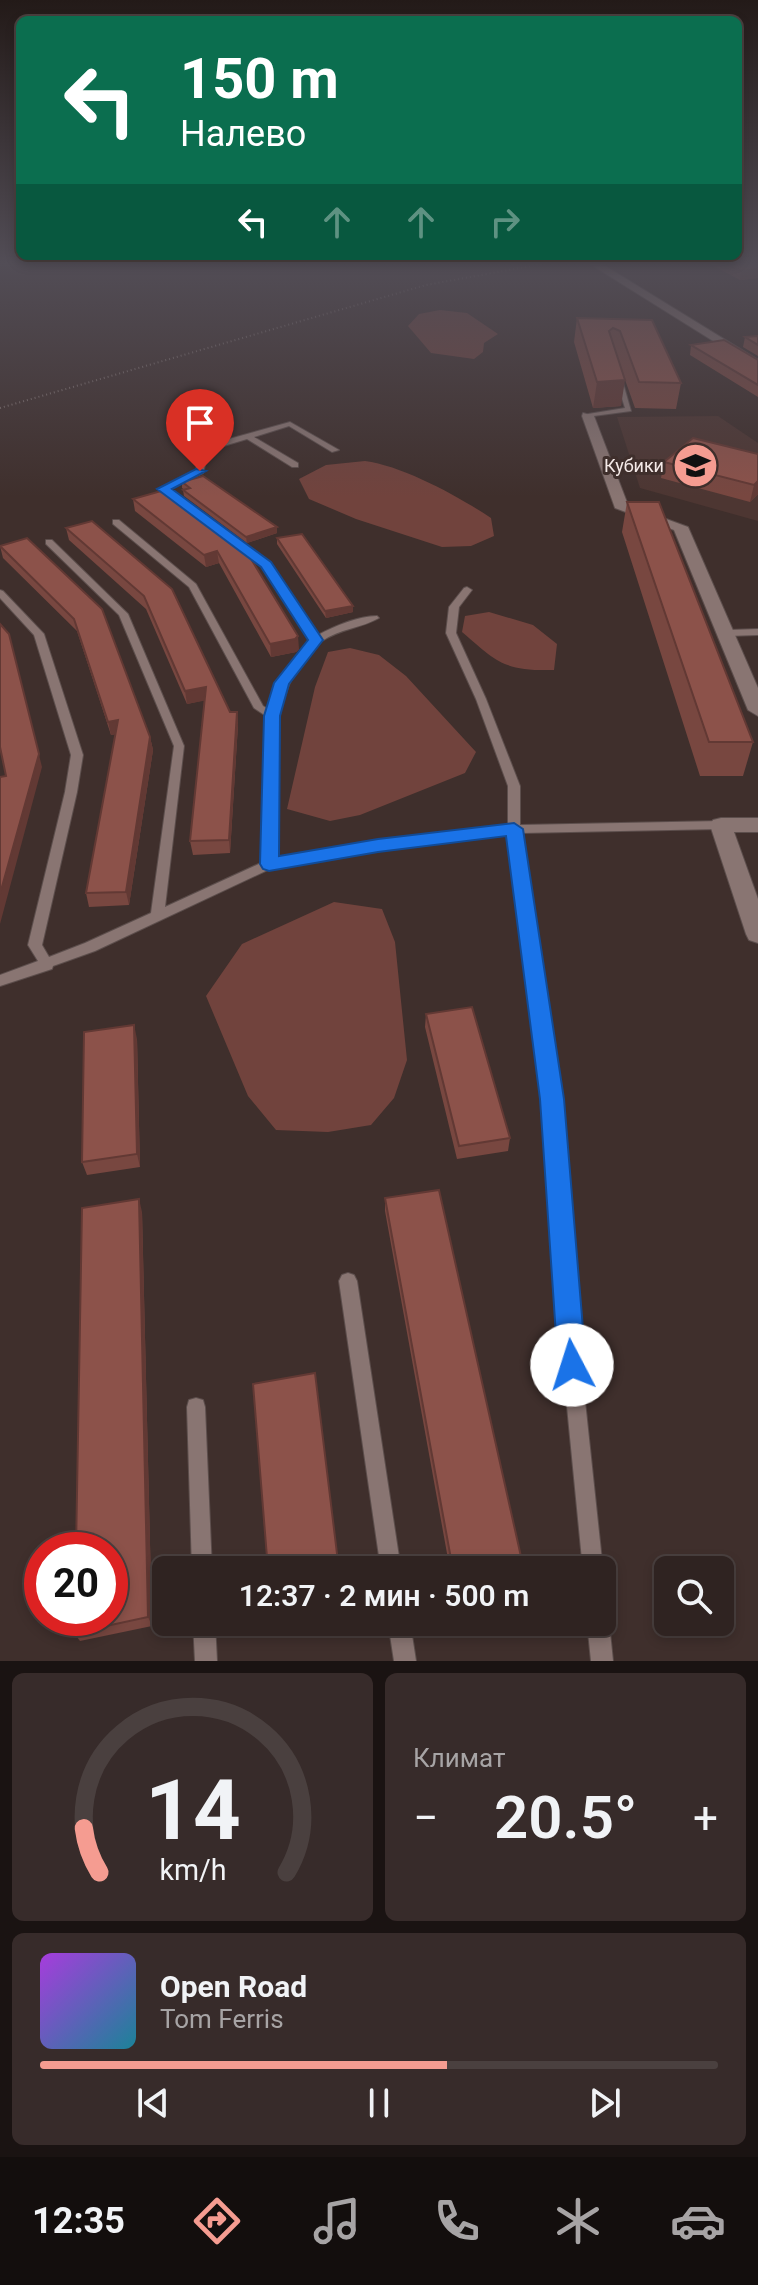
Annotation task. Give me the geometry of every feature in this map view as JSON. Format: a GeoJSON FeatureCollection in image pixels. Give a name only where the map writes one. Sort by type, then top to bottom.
{"type":"FeatureCollection","features":[{"type":"Feature","properties":{"kind":"street"},"geometry":{"type":"LineString","coordinates":[[720,342],[758,365]]}},
{"type":"Feature","properties":{"kind":"street"},"geometry":{"type":"LineString","coordinates":[[588,416],[622,508],[680,527],[728,633],[758,710]]}},
{"type":"Feature","properties":{"kind":"street"},"geometry":{"type":"LineString","coordinates":[[758,825],[721,825],[758,934]]}},
{"type":"Feature","properties":{"kind":"lane"},"geometry":{"type":"LineString","coordinates":[[588,416],[629,410],[615,369]]}},
{"type":"Feature","properties":{"kind":"lane"},"geometry":{"type":"LineString","coordinates":[[181,502],[163,489],[200,471],[203,456],[214,446],[290,424],[335,450]]}},
{"type":"Feature","properties":{"kind":"lane"},"geometry":{"type":"LineString","coordinates":[[248,436],[295,465]]}},
{"type":"Feature","properties":{"kind":"lane"},"geometry":{"type":"LineString","coordinates":[[116,522],[193,586],[259,708],[272,716]]}},
{"type":"Feature","properties":{"kind":"lane"},"geometry":{"type":"LineString","coordinates":[[230,538],[266,565],[316,640]]}},
{"type":"Feature","properties":{"kind":"lane"},"geometry":{"type":"LineString","coordinates":[[49,542],[123,614],[179,746],[157,916]]}},
{"type":"Feature","properties":{"kind":"lane"},"geometry":{"type":"LineString","coordinates":[[467,590],[454,607],[451,633],[481,699],[514,786],[514,829],[552,1099],[569,1335],[592,1556]]}},
{"type":"Feature","properties":{"kind":"lane"},"geometry":{"type":"LineString","coordinates":[[0,593],[39,634],[77,755],[35,945],[47,965]]}},
{"type":"Feature","properties":{"kind":"lane"},"geometry":{"type":"LineString","coordinates":[[269,864],[272,716],[281,683],[316,640],[339,628],[374,618]]}},
{"type":"Feature","properties":{"kind":"lane"},"geometry":{"type":"LineString","coordinates":[[728,633],[758,632]]}},
{"type":"Feature","properties":{"kind":"lane"},"geometry":{"type":"LineString","coordinates":[[0,981],[47,965],[269,864],[378,845],[514,829],[721,825]]}},
{"type":"Feature","properties":{"kind":"lane"},"geometry":{"type":"LineString","coordinates":[[348,1281],[389,1556]]}},
{"type":"Feature","properties":{"kind":"lane"},"geometry":{"type":"LineString","coordinates":[[196,1407],[201,1556]]}},
{"type":"Feature","properties":{"kind":"lane"},"geometry":{"type":"LineString","coordinates":[[205,1636],[206,1661]]}},
{"type":"Feature","properties":{"kind":"lane"},"geometry":{"type":"LineString","coordinates":[[401,1636],[405,1661]]}},
{"type":"Feature","properties":{"kind":"lane"},"geometry":{"type":"LineString","coordinates":[[599,1636],[602,1661]]}},
{"type":"Feature","properties":{"kind":"path"},"geometry":{"type":"LineString","coordinates":[[0,408],[230,342]]}},
{"type":"Feature","properties":{"kind":"shaded area"},"geometry":{"type":"Polygon","coordinates":[[[421,342],[486,342],[483,352],[474,359],[431,353],[421,342]]]}},
{"type":"Feature","properties":{"kind":"shaded area","name":"Кубики"},"geometry":{"type":"Polygon","coordinates":[[[718,416],[758,443],[758,521],[640,488],[617,417],[718,416]]]}},
{"type":"Feature","properties":{"kind":"shaded area"},"geometry":{"type":"Polygon","coordinates":[[[365,461],[413,475],[463,501],[491,518],[494,536],[471,546],[442,547],[356,519],[309,499],[299,479],[326,465],[365,461]]]}},
{"type":"Feature","properties":{"kind":"shaded area"},"geometry":{"type":"Polygon","coordinates":[[[489,612],[533,625],[557,644],[554,670],[512,667],[494,658],[462,632],[465,616],[489,612]]]}},
{"type":"Feature","properties":{"kind":"shaded area"},"geometry":{"type":"Polygon","coordinates":[[[350,648],[379,655],[406,676],[476,752],[465,773],[360,815],[330,821],[287,809],[315,687],[328,652],[350,648]]]}},
{"type":"Feature","properties":{"kind":"shaded area"},"geometry":{"type":"Polygon","coordinates":[[[334,902],[382,909],[395,942],[407,1060],[394,1098],[371,1125],[328,1132],[276,1130],[248,1096],[206,996],[242,944],[334,902]]]}},
{"type":"Feature","properties":{"kind":"building"},"geometry":{"type":"Polygon","coordinates":[[[584,342],[612,342],[625,380],[597,382],[584,342]]]}},
{"type":"Feature","properties":{"kind":"building"},"geometry":{"type":"Polygon","coordinates":[[[624,342],[662,342],[681,383],[639,382],[624,342]]]}},
{"type":"Feature","properties":{"kind":"building"},"geometry":{"type":"Polygon","coordinates":[[[727,342],[758,360],[758,385],[691,345],[727,342]]]}},
{"type":"Feature","properties":{"kind":"building"},"geometry":{"type":"Polygon","coordinates":[[[693,438],[758,454],[758,481],[754,485],[664,462],[693,438]]]}},
{"type":"Feature","properties":{"kind":"building"},"geometry":{"type":"Polygon","coordinates":[[[203,476],[277,527],[246,537],[183,490],[190,488],[182,482],[203,476]]]}},
{"type":"Feature","properties":{"kind":"building"},"geometry":{"type":"Polygon","coordinates":[[[168,489],[242,544],[298,636],[295,639],[270,644],[217,551],[204,555],[133,499],[168,489]]]}},
{"type":"Feature","properties":{"kind":"building"},"geometry":{"type":"Polygon","coordinates":[[[627,502],[659,502],[753,742],[709,742],[627,502]]]}},
{"type":"Feature","properties":{"kind":"building"},"geometry":{"type":"Polygon","coordinates":[[[92,521],[172,589],[230,712],[237,712],[229,840],[190,841],[206,687],[185,691],[144,596],[66,528],[92,521]]]}},
{"type":"Feature","properties":{"kind":"building"},"geometry":{"type":"Polygon","coordinates":[[[302,534],[353,606],[325,611],[277,538],[302,534]]]}},
{"type":"Feature","properties":{"kind":"building"},"geometry":{"type":"Polygon","coordinates":[[[27,538],[102,609],[150,737],[126,892],[86,893],[118,720],[108,722],[74,619],[0,546],[27,538]]]}},
{"type":"Feature","properties":{"kind":"building"},"geometry":{"type":"Polygon","coordinates":[[[0,624],[9,634],[39,754],[0,894],[0,777],[6,776],[0,747],[0,624]]]}},
{"type":"Feature","properties":{"kind":"building"},"geometry":{"type":"Polygon","coordinates":[[[472,1007],[510,1138],[459,1146],[426,1014],[472,1007]]]}},
{"type":"Feature","properties":{"kind":"building"},"geometry":{"type":"Polygon","coordinates":[[[134,1025],[137,1154],[82,1162],[84,1032],[134,1025]]]}},
{"type":"Feature","properties":{"kind":"building"},"geometry":{"type":"Polygon","coordinates":[[[439,1190],[521,1556],[450,1556],[385,1198],[439,1190]]]}},
{"type":"Feature","properties":{"kind":"building"},"geometry":{"type":"Polygon","coordinates":[[[139,1199],[148,1617],[128,1621],[128,1532],[76,1532],[82,1208],[139,1199]]]}},
{"type":"Feature","properties":{"kind":"building"},"geometry":{"type":"Polygon","coordinates":[[[315,1373],[337,1556],[267,1556],[253,1384],[315,1373]]]}},
{"type":"Feature","properties":{"kind":"place","name":"Кубики"},"geometry":{"type":"Point","coordinates":[695,465]}},
{"type":"Feature","properties":{"kind":"route"},"geometry":{"type":"LineString","coordinates":[[200,471],[163,489],[266,565],[316,640],[281,683],[272,716],[269,864],[378,845],[514,829],[552,1099],[572,1365]]}}]}
